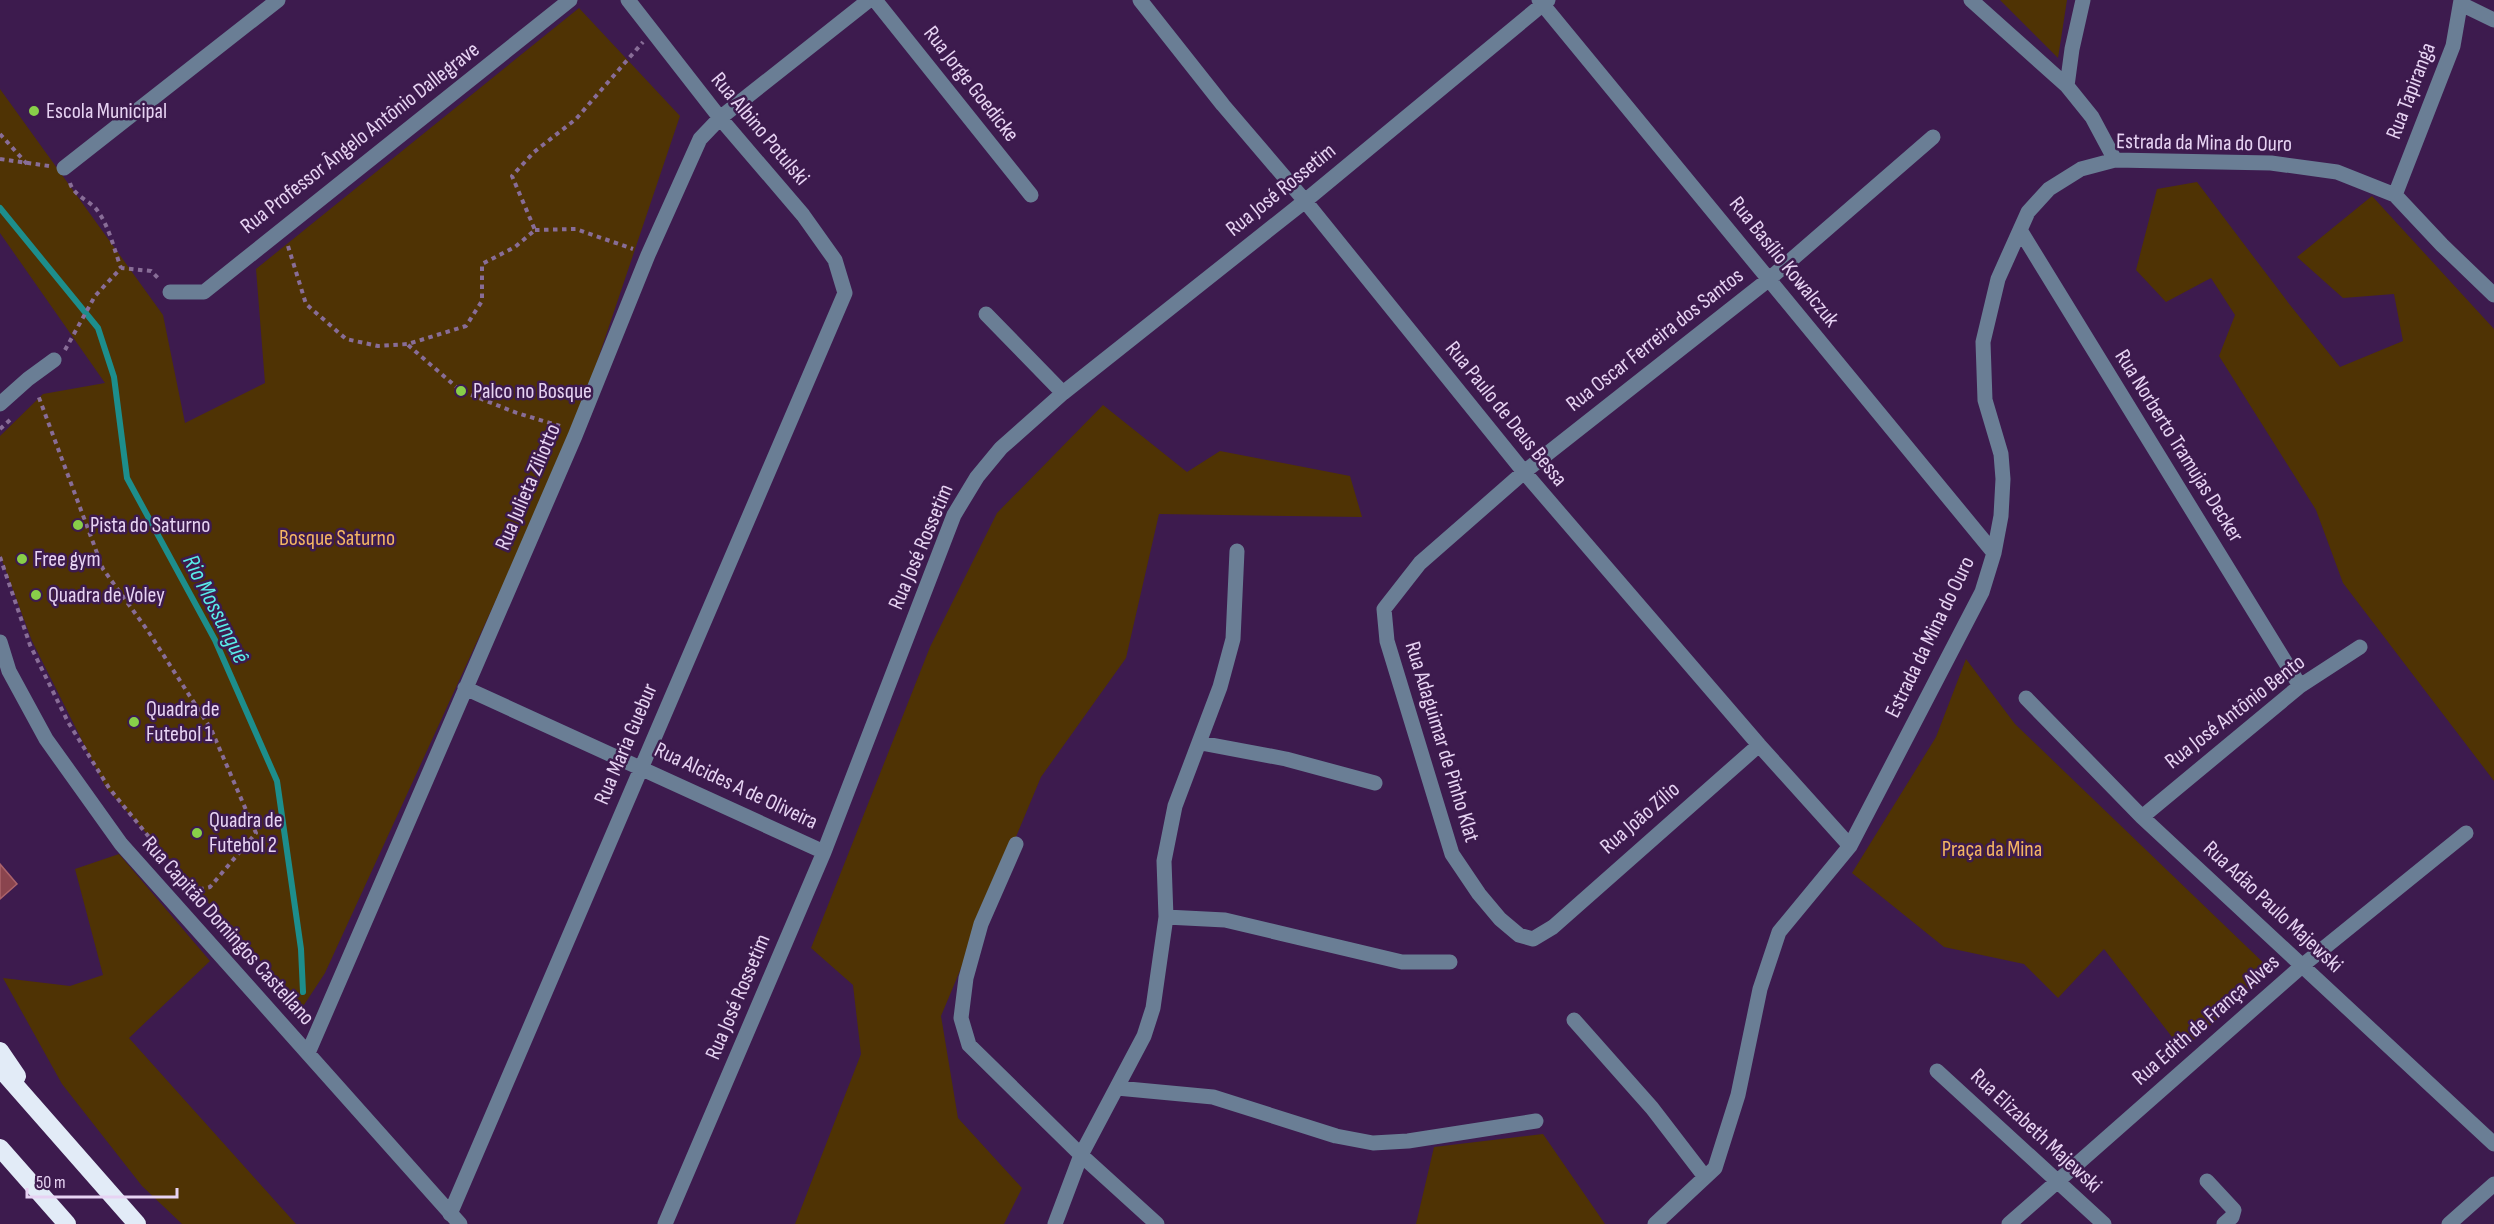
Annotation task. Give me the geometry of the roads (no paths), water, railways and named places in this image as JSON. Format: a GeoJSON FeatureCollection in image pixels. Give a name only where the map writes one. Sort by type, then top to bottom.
{"type":"FeatureCollection","features":[{"type":"Feature","properties":{"kind":"highway"},"geometry":{"type":"LineString","coordinates":[[0,1050],[44,1118]]}},
{"type":"Feature","properties":{"kind":"highway"},"geometry":{"type":"LineString","coordinates":[[0,1068],[137,1224]]}},
{"type":"Feature","properties":{"kind":"highway"},"geometry":{"type":"LineString","coordinates":[[0,1148],[67,1224]]}},
{"type":"Feature","properties":{"kind":"street"},"geometry":{"type":"LineString","coordinates":[[64,168],[278,0]]}},
{"type":"Feature","properties":{"kind":"street","name":"Rua Professor Ângelo Antônio Dallegrave"},"geometry":{"type":"LineString","coordinates":[[170,292],[204,292],[570,0]]}},
{"type":"Feature","properties":{"kind":"street","name":"Rua Albino Potulski"},"geometry":{"type":"LineString","coordinates":[[628,0],[720,118],[803,215],[835,260],[845,293]]}},
{"type":"Feature","properties":{"kind":"street","name":"Rua Julieta Ziliotto"},"geometry":{"type":"LineString","coordinates":[[308,1053],[570,447],[648,255],[700,139],[720,118],[870,0]]}},
{"type":"Feature","properties":{"kind":"street","name":"Rua Jorge Goedicke"},"geometry":{"type":"LineString","coordinates":[[875,0],[1031,195]]}},
{"type":"Feature","properties":{"kind":"street","name":"Rua Paulo de Deus Bessa"},"geometry":{"type":"LineString","coordinates":[[1140,0],[1223,105],[1305,201],[1524,472],[1759,745],[1850,846]]}},
{"type":"Feature","properties":{"kind":"street"},"geometry":{"type":"LineString","coordinates":[[1971,0],[2067,86],[2092,117],[2115,160]]}},
{"type":"Feature","properties":{"kind":"street"},"geometry":{"type":"LineString","coordinates":[[2067,86],[2072,49],[2083,0]]}},
{"type":"Feature","properties":{"kind":"street","name":"Rua José Rossetim"},"geometry":{"type":"LineString","coordinates":[[665,1224],[824,852],[954,515],[977,477],[1001,448],[1063,393],[1305,201],[1543,1]]}},
{"type":"Feature","properties":{"kind":"street","name":"Rua Basílio Kowalczuk"},"geometry":{"type":"LineString","coordinates":[[1543,1],[1768,280],[1994,553]]}},
{"type":"Feature","properties":{"kind":"street"},"geometry":{"type":"LineString","coordinates":[[2461,2],[2494,20]]}},
{"type":"Feature","properties":{"kind":"street","name":"Rua Tapiranga"},"geometry":{"type":"LineString","coordinates":[[2395,195],[2453,46],[2461,2]]}},
{"type":"Feature","properties":{"kind":"street","name":"Rua Oscar Ferreira dos Santos"},"geometry":{"type":"LineString","coordinates":[[1405,579],[1420,563],[1524,472],[1768,280],[1933,137]]}},
{"type":"Feature","properties":{"kind":"street","name":"Estrada da Mina do Ouro"},"geometry":{"type":"LineString","coordinates":[[1655,1224],[1715,1168],[1738,1095],[1760,989],[1779,932],[1850,846],[1982,591],[1994,553],[2001,516],[2003,479],[2001,454],[1985,400],[1983,342],[1998,279],[2028,212],[2049,189],[2081,169],[2115,160],[2282,165],[2337,172],[2395,195],[2494,295]]}},
{"type":"Feature","properties":{"kind":"street","name":"Rua Norberto Tramujas Decker"},"geometry":{"type":"LineString","coordinates":[[2020,230],[2300,686]]}},
{"type":"Feature","properties":{"kind":"street","name":"Rua Maria Guebur"},"geometry":{"type":"LineString","coordinates":[[455,1219],[640,767],[845,293]]}},
{"type":"Feature","properties":{"kind":"street"},"geometry":{"type":"LineString","coordinates":[[986,314],[1063,393]]}},
{"type":"Feature","properties":{"kind":"street"},"geometry":{"type":"LineString","coordinates":[[0,404],[54,360]]}},
{"type":"Feature","properties":{"kind":"street"},"geometry":{"type":"LineString","coordinates":[[1055,1224],[1081,1155],[1144,1036],[1153,1008],[1166,917],[1164,861],[1175,806],[1220,687],[1233,639],[1237,551]]}},
{"type":"Feature","properties":{"kind":"street","name":"Rua Adaguimar de Pinho Klat"},"geometry":{"type":"LineString","coordinates":[[1405,579],[1384,609],[1387,641],[1452,854],[1500,920],[1519,936],[1533,939],[1553,927]]}},
{"type":"Feature","properties":{"kind":"street","name":"Rua Capitão Domingos Castellano"},"geometry":{"type":"LineString","coordinates":[[0,642],[9,671],[46,739],[121,844],[455,1219]]}},
{"type":"Feature","properties":{"kind":"street","name":"Rua José Antônio Bento"},"geometry":{"type":"LineString","coordinates":[[2142,817],[2300,686],[2360,647]]}},
{"type":"Feature","properties":{"kind":"street","name":"Rua Alcides A de Oliveira"},"geometry":{"type":"LineString","coordinates":[[465,688],[824,852]]}},
{"type":"Feature","properties":{"kind":"street","name":"Rua Adão Paulo Majewski"},"geometry":{"type":"LineString","coordinates":[[2026,698],[2142,817],[2303,964],[2494,1144]]}},
{"type":"Feature","properties":{"kind":"street"},"geometry":{"type":"LineString","coordinates":[[1200,744],[1286,759],[1375,783]]}},
{"type":"Feature","properties":{"kind":"street","name":"Rua João Zílio"},"geometry":{"type":"LineString","coordinates":[[1553,927],[1759,745]]}},
{"type":"Feature","properties":{"kind":"street","name":"Rua Edith de França Alves"},"geometry":{"type":"LineString","coordinates":[[2009,1224],[2303,964],[2466,833]]}},
{"type":"Feature","properties":{"kind":"street"},"geometry":{"type":"LineString","coordinates":[[1016,844],[981,924],[966,978],[961,1018],[969,1045],[1081,1155],[1157,1224]]}},
{"type":"Feature","properties":{"kind":"street"},"geometry":{"type":"LineString","coordinates":[[1166,917],[1225,920],[1402,962],[1450,962]]}},
{"type":"Feature","properties":{"kind":"street"},"geometry":{"type":"LineString","coordinates":[[1574,1020],[1636,1090],[1705,1177]]}},
{"type":"Feature","properties":{"kind":"street","name":"Rua Elizabeth Majewski"},"geometry":{"type":"LineString","coordinates":[[1937,1071],[2104,1224]]}},
{"type":"Feature","properties":{"kind":"street"},"geometry":{"type":"LineString","coordinates":[[1117,1088],[1213,1097],[1336,1136],[1373,1143],[1408,1141],[1536,1121]]}},
{"type":"Feature","properties":{"kind":"street"},"geometry":{"type":"LineString","coordinates":[[2207,1181],[2234,1210],[2232,1217],[2224,1224]]}},
{"type":"Feature","properties":{"kind":"street"},"geometry":{"type":"LineString","coordinates":[[2449,1224],[2494,1184]]}},
{"type":"Feature","properties":{"kind":"waterway","name":"Rio Mossunguê"},"geometry":{"type":"LineString","coordinates":[[0,208],[98,328],[114,377],[127,478],[215,640],[277,781],[301,949],[303,992]]}},
{"type":"Feature","properties":{"kind":"place","name":"Escola Municipal"},"geometry":{"type":"Point","coordinates":[34,111]}},
{"type":"Feature","properties":{"kind":"place","name":"Palco no Bosque"},"geometry":{"type":"Point","coordinates":[461,391]}},
{"type":"Feature","properties":{"kind":"place","name":"Pista do Saturno"},"geometry":{"type":"Point","coordinates":[78,525]}},
{"type":"Feature","properties":{"kind":"place","name":"Free gym"},"geometry":{"type":"Point","coordinates":[22,559]}},
{"type":"Feature","properties":{"kind":"place","name":"Quadra de Voley"},"geometry":{"type":"Point","coordinates":[36,595]}},
{"type":"Feature","properties":{"kind":"place","name":"Quadra de Futebol 1"},"geometry":{"type":"Point","coordinates":[134,722]}},
{"type":"Feature","properties":{"kind":"place","name":"Quadra de Futebol 2"},"geometry":{"type":"Point","coordinates":[197,833]}},
{"type":"Feature","properties":{"kind":"park label","name":"Bosque Saturno"},"geometry":{"type":"Point","coordinates":[337,538]}},
{"type":"Feature","properties":{"kind":"park label","name":"Praça da Mina"},"geometry":{"type":"Point","coordinates":[1992,849]}}]}
